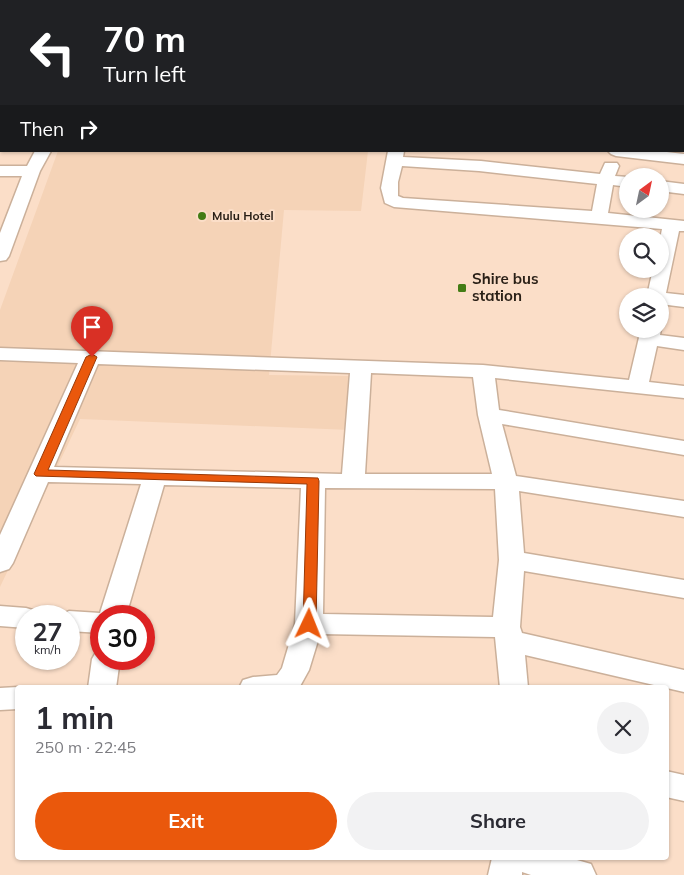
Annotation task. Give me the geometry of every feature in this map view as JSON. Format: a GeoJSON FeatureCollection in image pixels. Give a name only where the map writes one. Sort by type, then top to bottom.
{"type":"FeatureCollection","features":[{"type":"Feature","properties":{"kind":"street"},"geometry":{"type":"LineString","coordinates":[[0,256],[32,171],[42,152]]}},
{"type":"Feature","properties":{"kind":"street"},"geometry":{"type":"LineString","coordinates":[[599,217],[606,179],[616,152]]}},
{"type":"Feature","properties":{"kind":"street"},"geometry":{"type":"LineString","coordinates":[[624,152],[684,159]]}},
{"type":"Feature","properties":{"kind":"street"},"geometry":{"type":"LineString","coordinates":[[619,181],[487,168],[484,159],[396,156],[388,193],[392,199],[400,203],[599,217],[678,225],[669,248]]}},
{"type":"Feature","properties":{"kind":"street"},"geometry":{"type":"LineString","coordinates":[[0,171],[32,171]]}},
{"type":"Feature","properties":{"kind":"street"},"geometry":{"type":"LineString","coordinates":[[669,187],[684,189]]}},
{"type":"Feature","properties":{"kind":"street"},"geometry":{"type":"LineString","coordinates":[[0,202],[20,203]]}},
{"type":"Feature","properties":{"kind":"street"},"geometry":{"type":"LineString","coordinates":[[669,262],[684,263]]}},
{"type":"Feature","properties":{"kind":"street"},"geometry":{"type":"LineString","coordinates":[[669,299],[684,301]]}},
{"type":"Feature","properties":{"kind":"street"},"geometry":{"type":"LineString","coordinates":[[638,386],[649,338]]}},
{"type":"Feature","properties":{"kind":"street"},"geometry":{"type":"LineString","coordinates":[[664,338],[684,344]]}},
{"type":"Feature","properties":{"kind":"street"},"geometry":{"type":"LineString","coordinates":[[0,354],[483,371],[684,392]]}},
{"type":"Feature","properties":{"kind":"street"},"geometry":{"type":"LineString","coordinates":[[0,563],[92,357]]}},
{"type":"Feature","properties":{"kind":"street"},"geometry":{"type":"LineString","coordinates":[[353,480],[361,366]]}},
{"type":"Feature","properties":{"kind":"street"},"geometry":{"type":"LineString","coordinates":[[483,371],[489,415],[506,482],[512,560],[508,634],[514,685]]}},
{"type":"Feature","properties":{"kind":"street"},"geometry":{"type":"LineString","coordinates":[[489,415],[684,448]]}},
{"type":"Feature","properties":{"kind":"street"},"geometry":{"type":"LineString","coordinates":[[40,474],[314,481],[506,482],[684,509]]}},
{"type":"Feature","properties":{"kind":"street"},"geometry":{"type":"LineString","coordinates":[[116,605],[155,476]]}},
{"type":"Feature","properties":{"kind":"street"},"geometry":{"type":"LineString","coordinates":[[274,685],[288,683],[295,670],[309,624],[314,481]]}},
{"type":"Feature","properties":{"kind":"street"},"geometry":{"type":"LineString","coordinates":[[512,560],[684,589]]}},
{"type":"Feature","properties":{"kind":"street"},"geometry":{"type":"LineString","coordinates":[[0,616],[15,617]]}},
{"type":"Feature","properties":{"kind":"street"},"geometry":{"type":"LineString","coordinates":[[309,624],[508,634],[684,681]]}},
{"type":"Feature","properties":{"kind":"street"},"geometry":{"type":"LineString","coordinates":[[102,685],[104,670]]}},
{"type":"Feature","properties":{"kind":"street"},"geometry":{"type":"LineString","coordinates":[[0,699],[15,698]]}},
{"type":"Feature","properties":{"kind":"street"},"geometry":{"type":"LineString","coordinates":[[669,785],[684,788]]}},
{"type":"Feature","properties":{"kind":"street"},"geometry":{"type":"LineString","coordinates":[[505,875],[508,860]]}},
{"type":"Feature","properties":{"kind":"street"},"geometry":{"type":"LineString","coordinates":[[530,860],[579,875]]}},
{"type":"Feature","properties":{"kind":"shaded area"},"geometry":{"type":"Polygon","coordinates":[[[58,152],[368,152],[361,211],[284,210],[269,375],[350,376],[350,430],[80,419],[0,587],[0,310],[58,152]]]}},
{"type":"Feature","properties":{"kind":"place","name":"Mulu Hotel"},"geometry":{"type":"Point","coordinates":[202,216]}},
{"type":"Feature","properties":{"kind":"place","name":"Shire bus station"},"geometry":{"type":"Point","coordinates":[462,288]}},
{"type":"Feature","properties":{"kind":"route"},"geometry":{"type":"LineString","coordinates":[[92,357],[40,474],[314,481],[309,624]]}}]}
